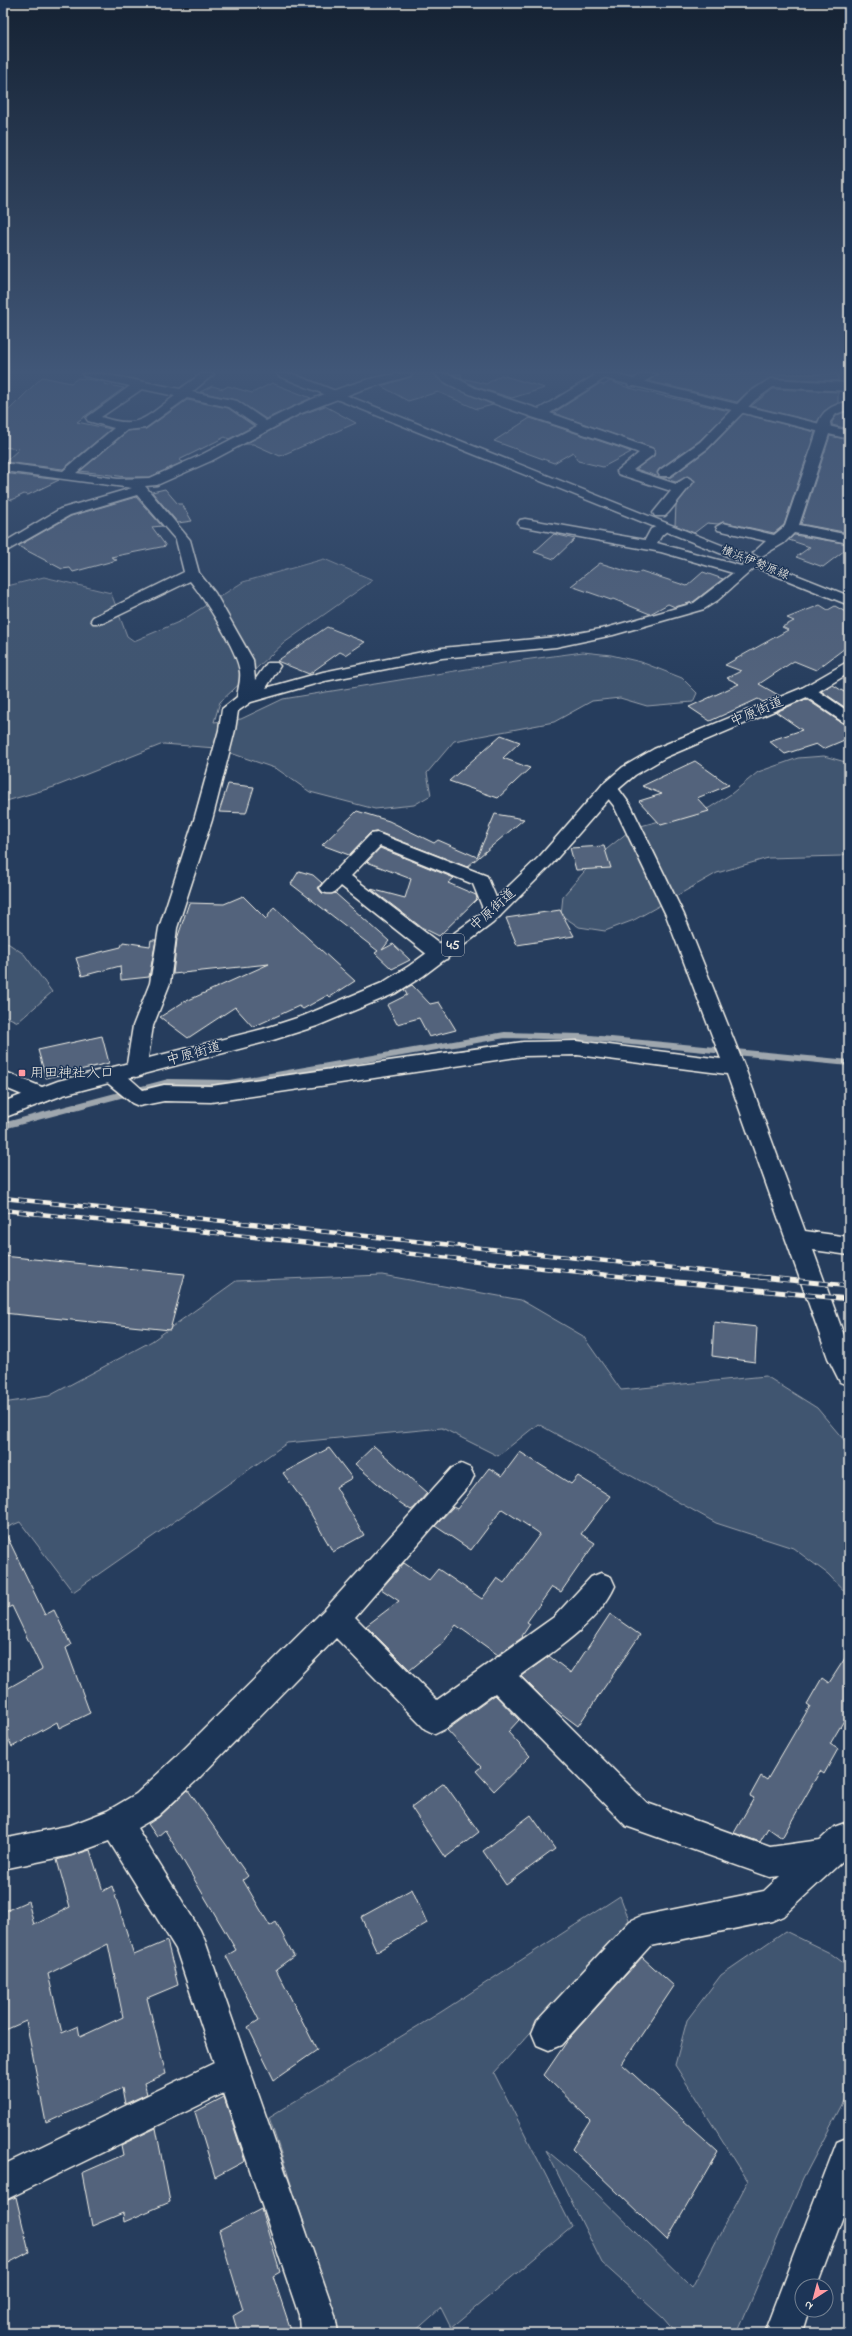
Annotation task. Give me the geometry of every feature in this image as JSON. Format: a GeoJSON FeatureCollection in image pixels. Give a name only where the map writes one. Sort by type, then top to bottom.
{"type":"FeatureCollection","features":[{"type":"Feature","properties":{"kind":"street"},"geometry":{"type":"LineString","coordinates":[[118,483],[138,486],[183,540],[192,574],[208,593],[245,660],[248,673],[245,699]]}},
{"type":"Feature","properties":{"kind":"street"},"geometry":{"type":"LineString","coordinates":[[3,549],[65,512],[148,483]]}},
{"type":"Feature","properties":{"kind":"street","name":"横浜伊勢原線"},"geometry":{"type":"LineString","coordinates":[[559,483],[665,527],[849,589]]}},
{"type":"Feature","properties":{"kind":"street","name":"横浜伊勢原線"},"geometry":{"type":"LineString","coordinates":[[581,483],[660,513],[849,601]]}},
{"type":"Feature","properties":{"kind":"street"},"geometry":{"type":"LineString","coordinates":[[660,513],[669,506],[682,485],[674,483]]}},
{"type":"Feature","properties":{"kind":"street"},"geometry":{"type":"LineString","coordinates":[[245,699],[323,677],[442,653],[556,642],[608,632],[699,606],[726,587],[741,571],[779,540],[791,528],[806,483]]}},
{"type":"Feature","properties":{"kind":"street"},"geometry":{"type":"LineString","coordinates":[[525,523],[649,545],[706,559],[741,571]]}},
{"type":"Feature","properties":{"kind":"street"},"geometry":{"type":"LineString","coordinates":[[649,545],[656,532],[665,527]]}},
{"type":"Feature","properties":{"kind":"street"},"geometry":{"type":"LineString","coordinates":[[722,527],[779,540]]}},
{"type":"Feature","properties":{"kind":"street"},"geometry":{"type":"LineString","coordinates":[[791,528],[849,539]]}},
{"type":"Feature","properties":{"kind":"street"},"geometry":{"type":"LineString","coordinates":[[98,620],[192,574]]}},
{"type":"Feature","properties":{"kind":"street"},"geometry":{"type":"LineString","coordinates":[[136,1070],[143,1026],[160,983],[168,928],[203,820],[227,730],[230,709],[256,691],[272,666]]}},
{"type":"Feature","properties":{"kind":"street","name":"中原街道"},"geometry":{"type":"LineString","coordinates":[[3,1110],[42,1096],[115,1079],[136,1070],[266,1035],[317,1018],[389,988],[440,954],[493,912],[546,860],[609,788],[629,771],[660,753],[808,691],[849,666]]}},
{"type":"Feature","properties":{"kind":"street"},"geometry":{"type":"LineString","coordinates":[[808,691],[849,719]]}},
{"type":"Feature","properties":{"kind":"street"},"geometry":{"type":"LineString","coordinates":[[609,788],[622,806],[675,915],[732,1059],[840,1358],[849,1375]]}},
{"type":"Feature","properties":{"kind":"street"},"geometry":{"type":"LineString","coordinates":[[440,954],[335,882],[377,838],[481,880],[493,912]]}},
{"type":"Feature","properties":{"kind":"street"},"geometry":{"type":"LineString","coordinates":[[115,1079],[139,1098],[164,1093],[211,1094],[523,1049],[577,1048],[732,1059]]}},
{"type":"Feature","properties":{"kind":"street"},"geometry":{"type":"LineString","coordinates":[[3,1079],[42,1096]]}},
{"type":"Feature","properties":{"kind":"street"},"geometry":{"type":"LineString","coordinates":[[796,1239],[849,1246]]}},
{"type":"Feature","properties":{"kind":"street"},"geometry":{"type":"LineString","coordinates":[[3,1854],[71,1840],[116,1823],[147,1805],[186,1769],[336,1618],[461,1476]]}},
{"type":"Feature","properties":{"kind":"street"},"geometry":{"type":"LineString","coordinates":[[336,1618],[435,1720],[496,1674],[564,1627],[601,1586]]}},
{"type":"Feature","properties":{"kind":"street"},"geometry":{"type":"LineString","coordinates":[[496,1674],[637,1815],[770,1862],[837,1847]]}},
{"type":"Feature","properties":{"kind":"street"},"geometry":{"type":"LineString","coordinates":[[116,1823],[189,1941],[317,2314],[320,2333]]}},
{"type":"Feature","properties":{"kind":"street"},"geometry":{"type":"LineString","coordinates":[[549,2033],[641,1932],[772,1905],[837,1847]]}},
{"type":"Feature","properties":{"kind":"street"},"geometry":{"type":"LineString","coordinates":[[3,2183],[234,2071]]}},
{"type":"Feature","properties":{"kind":"street"},"geometry":{"type":"LineString","coordinates":[[783,2333],[795,2296],[849,2154]]}},
{"type":"Feature","properties":{"kind":"shaded area"},"geometry":{"type":"Polygon","coordinates":[[[324,559],[373,580],[284,643],[220,702],[214,722],[241,719],[283,699],[516,661],[583,652],[611,655],[641,662],[682,678],[697,693],[693,702],[647,706],[620,698],[592,701],[554,722],[454,741],[427,773],[431,795],[414,805],[375,809],[310,792],[277,769],[216,748],[163,744],[54,787],[3,802],[3,587],[44,577],[111,593],[127,636],[134,641],[181,621],[243,582],[324,559]]]}},
{"type":"Feature","properties":{"kind":"shaded area"},"geometry":{"type":"Polygon","coordinates":[[[824,756],[849,763],[849,852],[841,856],[768,858],[717,873],[634,920],[605,931],[579,927],[561,915],[563,896],[597,857],[633,828],[709,808],[731,794],[758,772],[798,758],[824,756]]]}},
{"type":"Feature","properties":{"kind":"shaded area"},"geometry":{"type":"Polygon","coordinates":[[[3,940],[24,954],[52,992],[18,1022],[3,1015],[3,940]]]}},
{"type":"Feature","properties":{"kind":"shaded area"},"geometry":{"type":"Polygon","coordinates":[[[382,1275],[521,1300],[583,1336],[621,1390],[766,1376],[817,1408],[849,1446],[849,1596],[828,1574],[793,1548],[716,1523],[538,1424],[498,1456],[442,1428],[287,1443],[73,1592],[20,1522],[3,1529],[3,1403],[49,1396],[152,1341],[236,1281],[382,1275]]]}},
{"type":"Feature","properties":{"kind":"shaded area"},"geometry":{"type":"Polygon","coordinates":[[[620,1896],[630,1922],[494,2073],[572,2227],[451,2328],[441,2308],[413,2333],[340,2333],[269,2117],[441,2012],[620,1896]]]}},
{"type":"Feature","properties":{"kind":"shaded area"},"geometry":{"type":"Polygon","coordinates":[[[785,1931],[830,1953],[849,1967],[849,2091],[803,2179],[737,2333],[676,2333],[663,2318],[602,2263],[546,2150],[587,2184],[692,2287],[748,2181],[675,2065],[687,2020],[721,1975],[785,1931]]]}},
{"type":"Feature","properties":{"kind":"building"},"geometry":{"type":"Polygon","coordinates":[[[3,483],[53,483],[28,495],[24,494],[12,500],[3,496],[3,483]]]}},
{"type":"Feature","properties":{"kind":"building"},"geometry":{"type":"Polygon","coordinates":[[[693,483],[798,483],[784,525],[774,533],[723,522],[718,524],[707,523],[694,533],[675,525],[676,505],[693,483]]]}},
{"type":"Feature","properties":{"kind":"building"},"geometry":{"type":"Polygon","coordinates":[[[815,483],[849,483],[849,533],[801,524],[815,483]]]}},
{"type":"Feature","properties":{"kind":"building"},"geometry":{"type":"Polygon","coordinates":[[[165,489],[178,504],[182,504],[192,521],[178,523],[152,492],[165,489]]]}},
{"type":"Feature","properties":{"kind":"building"},"geometry":{"type":"Polygon","coordinates":[[[136,497],[162,526],[152,527],[166,546],[111,557],[117,560],[73,572],[70,568],[62,569],[18,546],[71,516],[136,497]]]}},
{"type":"Feature","properties":{"kind":"building"},"geometry":{"type":"Polygon","coordinates":[[[554,534],[575,539],[554,559],[534,552],[554,534]]]}},
{"type":"Feature","properties":{"kind":"building"},"geometry":{"type":"Polygon","coordinates":[[[794,535],[849,544],[849,547],[823,567],[796,557],[810,547],[789,540],[794,535]]]}},
{"type":"Feature","properties":{"kind":"building"},"geometry":{"type":"Polygon","coordinates":[[[600,563],[636,574],[641,571],[687,586],[703,572],[723,579],[693,602],[675,607],[668,604],[650,614],[613,599],[611,600],[571,586],[600,563]]]}},
{"type":"Feature","properties":{"kind":"building"},"geometry":{"type":"Polygon","coordinates":[[[820,605],[828,610],[835,606],[849,614],[849,645],[816,670],[794,661],[759,684],[780,696],[763,702],[758,699],[710,721],[689,707],[739,684],[727,678],[741,671],[725,665],[788,630],[782,627],[794,621],[787,618],[820,605]]]}},
{"type":"Feature","properties":{"kind":"building"},"geometry":{"type":"Polygon","coordinates":[[[327,627],[365,642],[346,655],[340,652],[309,674],[277,661],[327,627]]]}},
{"type":"Feature","properties":{"kind":"building"},"geometry":{"type":"Polygon","coordinates":[[[833,685],[849,695],[849,710],[821,691],[833,685]]]}},
{"type":"Feature","properties":{"kind":"building"},"geometry":{"type":"Polygon","coordinates":[[[806,699],[842,723],[849,725],[849,738],[823,749],[816,744],[785,754],[769,741],[802,730],[776,712],[806,699]]]}},
{"type":"Feature","properties":{"kind":"building"},"geometry":{"type":"Polygon","coordinates":[[[501,735],[520,742],[503,758],[530,768],[498,798],[449,781],[501,735]]]}},
{"type":"Feature","properties":{"kind":"building"},"geometry":{"type":"Polygon","coordinates":[[[695,761],[729,785],[697,798],[709,811],[661,825],[639,801],[662,794],[642,786],[695,761]]]}},
{"type":"Feature","properties":{"kind":"building"},"geometry":{"type":"Polygon","coordinates":[[[228,784],[254,787],[246,813],[219,812],[228,784]]]}},
{"type":"Feature","properties":{"kind":"building"},"geometry":{"type":"Polygon","coordinates":[[[357,811],[389,821],[434,843],[438,840],[477,857],[495,814],[524,819],[467,867],[378,832],[370,833],[349,855],[322,845],[357,811]]]}},
{"type":"Feature","properties":{"kind":"building"},"geometry":{"type":"Polygon","coordinates":[[[604,846],[611,868],[576,870],[570,848],[604,846]]]}},
{"type":"Feature","properties":{"kind":"building"},"geometry":{"type":"Polygon","coordinates":[[[380,848],[454,878],[448,883],[476,895],[477,899],[439,936],[421,927],[371,889],[405,898],[411,879],[367,862],[380,848]]]}},
{"type":"Feature","properties":{"kind":"building"},"geometry":{"type":"Polygon","coordinates":[[[299,871],[313,875],[322,883],[318,888],[322,893],[335,893],[389,941],[382,950],[393,944],[410,960],[392,969],[375,953],[378,951],[291,884],[299,871]]]}},
{"type":"Feature","properties":{"kind":"building"},"geometry":{"type":"Polygon","coordinates":[[[243,896],[266,919],[274,907],[355,981],[330,997],[328,995],[303,1009],[299,1006],[253,1027],[235,1007],[188,1038],[160,1017],[182,1003],[269,964],[173,974],[177,939],[189,903],[224,904],[243,896]]]}},
{"type":"Feature","properties":{"kind":"building"},"geometry":{"type":"Polygon","coordinates":[[[560,910],[574,936],[517,945],[506,918],[560,910]]]}},
{"type":"Feature","properties":{"kind":"building"},"geometry":{"type":"Polygon","coordinates":[[[151,940],[156,940],[149,977],[121,980],[120,966],[82,976],[76,958],[121,947],[123,942],[150,946],[151,940]]]}},
{"type":"Feature","properties":{"kind":"building"},"geometry":{"type":"Polygon","coordinates":[[[412,985],[430,1004],[439,1002],[456,1030],[429,1037],[419,1018],[397,1024],[387,1005],[407,995],[404,989],[412,985]]]}},
{"type":"Feature","properties":{"kind":"building"},"geometry":{"type":"Polygon","coordinates":[[[102,1036],[109,1063],[46,1078],[38,1050],[102,1036]]]}},
{"type":"Feature","properties":{"kind":"building"},"geometry":{"type":"Polygon","coordinates":[[[3,1256],[185,1274],[170,1330],[3,1313],[3,1256]]]}},
{"type":"Feature","properties":{"kind":"building"},"geometry":{"type":"Polygon","coordinates":[[[714,1322],[757,1327],[755,1362],[712,1356],[714,1322]]]}},
{"type":"Feature","properties":{"kind":"building"},"geometry":{"type":"Polygon","coordinates":[[[374,1446],[427,1493],[411,1510],[399,1502],[355,1464],[374,1446]]]}},
{"type":"Feature","properties":{"kind":"building"},"geometry":{"type":"Polygon","coordinates":[[[329,1448],[352,1478],[336,1487],[364,1535],[333,1552],[304,1502],[283,1473],[329,1448]]]}},
{"type":"Feature","properties":{"kind":"building"},"geometry":{"type":"Polygon","coordinates":[[[520,1452],[571,1484],[578,1476],[610,1496],[581,1534],[595,1543],[561,1592],[552,1587],[527,1622],[530,1624],[522,1636],[523,1637],[498,1655],[456,1625],[442,1644],[410,1670],[366,1626],[399,1601],[381,1589],[404,1563],[429,1580],[438,1569],[482,1599],[497,1578],[504,1583],[540,1534],[502,1509],[471,1550],[435,1526],[453,1507],[457,1509],[489,1468],[502,1476],[520,1452]]]}},
{"type":"Feature","properties":{"kind":"building"},"geometry":{"type":"Polygon","coordinates":[[[3,1528],[45,1615],[54,1610],[71,1645],[66,1648],[90,1713],[59,1728],[57,1722],[12,1747],[3,1727],[3,1691],[42,1669],[12,1606],[3,1610],[3,1528]]]}},
{"type":"Feature","properties":{"kind":"building"},"geometry":{"type":"Polygon","coordinates":[[[610,1614],[640,1635],[578,1726],[550,1705],[521,1676],[549,1656],[571,1673],[610,1614]]]}},
{"type":"Feature","properties":{"kind":"building"},"geometry":{"type":"Polygon","coordinates":[[[849,1652],[849,1712],[830,1744],[838,1749],[824,1774],[820,1771],[782,1838],[768,1828],[760,1842],[734,1833],[754,1798],[750,1796],[761,1776],[767,1780],[810,1706],[807,1704],[822,1678],[829,1683],[849,1652]]]}},
{"type":"Feature","properties":{"kind":"building"},"geometry":{"type":"Polygon","coordinates":[[[495,1695],[519,1720],[508,1732],[530,1756],[494,1791],[476,1771],[481,1767],[447,1730],[495,1695]]]}},
{"type":"Feature","properties":{"kind":"building"},"geometry":{"type":"Polygon","coordinates":[[[444,1783],[479,1832],[445,1858],[411,1807],[444,1783]]]}},
{"type":"Feature","properties":{"kind":"building"},"geometry":{"type":"Polygon","coordinates":[[[188,1790],[248,1876],[243,1880],[270,1926],[276,1922],[294,1956],[276,1969],[317,2050],[274,2080],[248,2027],[259,2020],[226,1956],[236,1950],[165,1830],[157,1837],[148,1824],[159,1817],[188,1790]]]}},
{"type":"Feature","properties":{"kind":"building"},"geometry":{"type":"Polygon","coordinates":[[[531,1815],[555,1849],[506,1885],[483,1851],[531,1815]]]}},
{"type":"Feature","properties":{"kind":"building"},"geometry":{"type":"Polygon","coordinates":[[[90,1850],[103,1891],[112,1886],[134,1955],[167,1941],[178,1985],[147,1998],[166,2074],[144,2083],[147,2094],[125,2104],[122,2088],[46,2123],[26,2021],[3,2031],[3,1912],[28,1901],[34,1925],[70,1907],[57,1860],[90,1850]],[[108,1944],[48,1974],[62,2033],[78,2026],[80,2037],[123,2017],[108,1944]]]}},
{"type":"Feature","properties":{"kind":"building"},"geometry":{"type":"Polygon","coordinates":[[[412,1889],[427,1923],[377,1952],[361,1917],[412,1889]]]}},
{"type":"Feature","properties":{"kind":"building"},"geometry":{"type":"Polygon","coordinates":[[[642,1957],[674,1986],[622,2064],[718,2152],[667,2240],[572,2149],[590,2120],[544,2075],[570,2037],[642,1957]]]}},
{"type":"Feature","properties":{"kind":"building"},"geometry":{"type":"Polygon","coordinates":[[[224,2097],[245,2161],[215,2177],[195,2112],[224,2097]]]}},
{"type":"Feature","properties":{"kind":"building"},"geometry":{"type":"Polygon","coordinates":[[[156,2128],[170,2202],[124,2222],[123,2213],[92,2226],[82,2173],[123,2155],[121,2145],[156,2128]]]}},
{"type":"Feature","properties":{"kind":"building"},"geometry":{"type":"Polygon","coordinates":[[[16,2197],[29,2252],[3,2266],[3,2202],[16,2197]]]}},
{"type":"Feature","properties":{"kind":"building"},"geometry":{"type":"Polygon","coordinates":[[[261,2209],[280,2272],[273,2276],[292,2333],[238,2333],[233,2316],[243,2310],[219,2231],[261,2209]]]}},
{"type":"Feature","properties":{"kind":"waterway"},"geometry":{"type":"LineString","coordinates":[[3,1126],[169,1082],[230,1083],[505,1035],[580,1037],[849,1063]]}},
{"type":"Feature","properties":{"kind":"railway"},"geometry":{"type":"LineString","coordinates":[[3,1198],[769,1278]]}},
{"type":"Feature","properties":{"kind":"railway"},"geometry":{"type":"LineString","coordinates":[[3,1210],[634,1278]]}},
{"type":"Feature","properties":{"kind":"railway"},"geometry":{"type":"LineString","coordinates":[[626,1277],[634,1278]]}},
{"type":"Feature","properties":{"kind":"railway"},"geometry":{"type":"LineString","coordinates":[[759,1277],[769,1278]]}},
{"type":"Feature","properties":{"kind":"railway"},"geometry":{"type":"LineString","coordinates":[[634,1278],[849,1299]]}},
{"type":"Feature","properties":{"kind":"railway"},"geometry":{"type":"LineString","coordinates":[[769,1278],[849,1286]]}},
{"type":"Feature","properties":{"kind":"place","name":"用田神社入口"},"geometry":{"type":"Point","coordinates":[22,1073]}}]}
